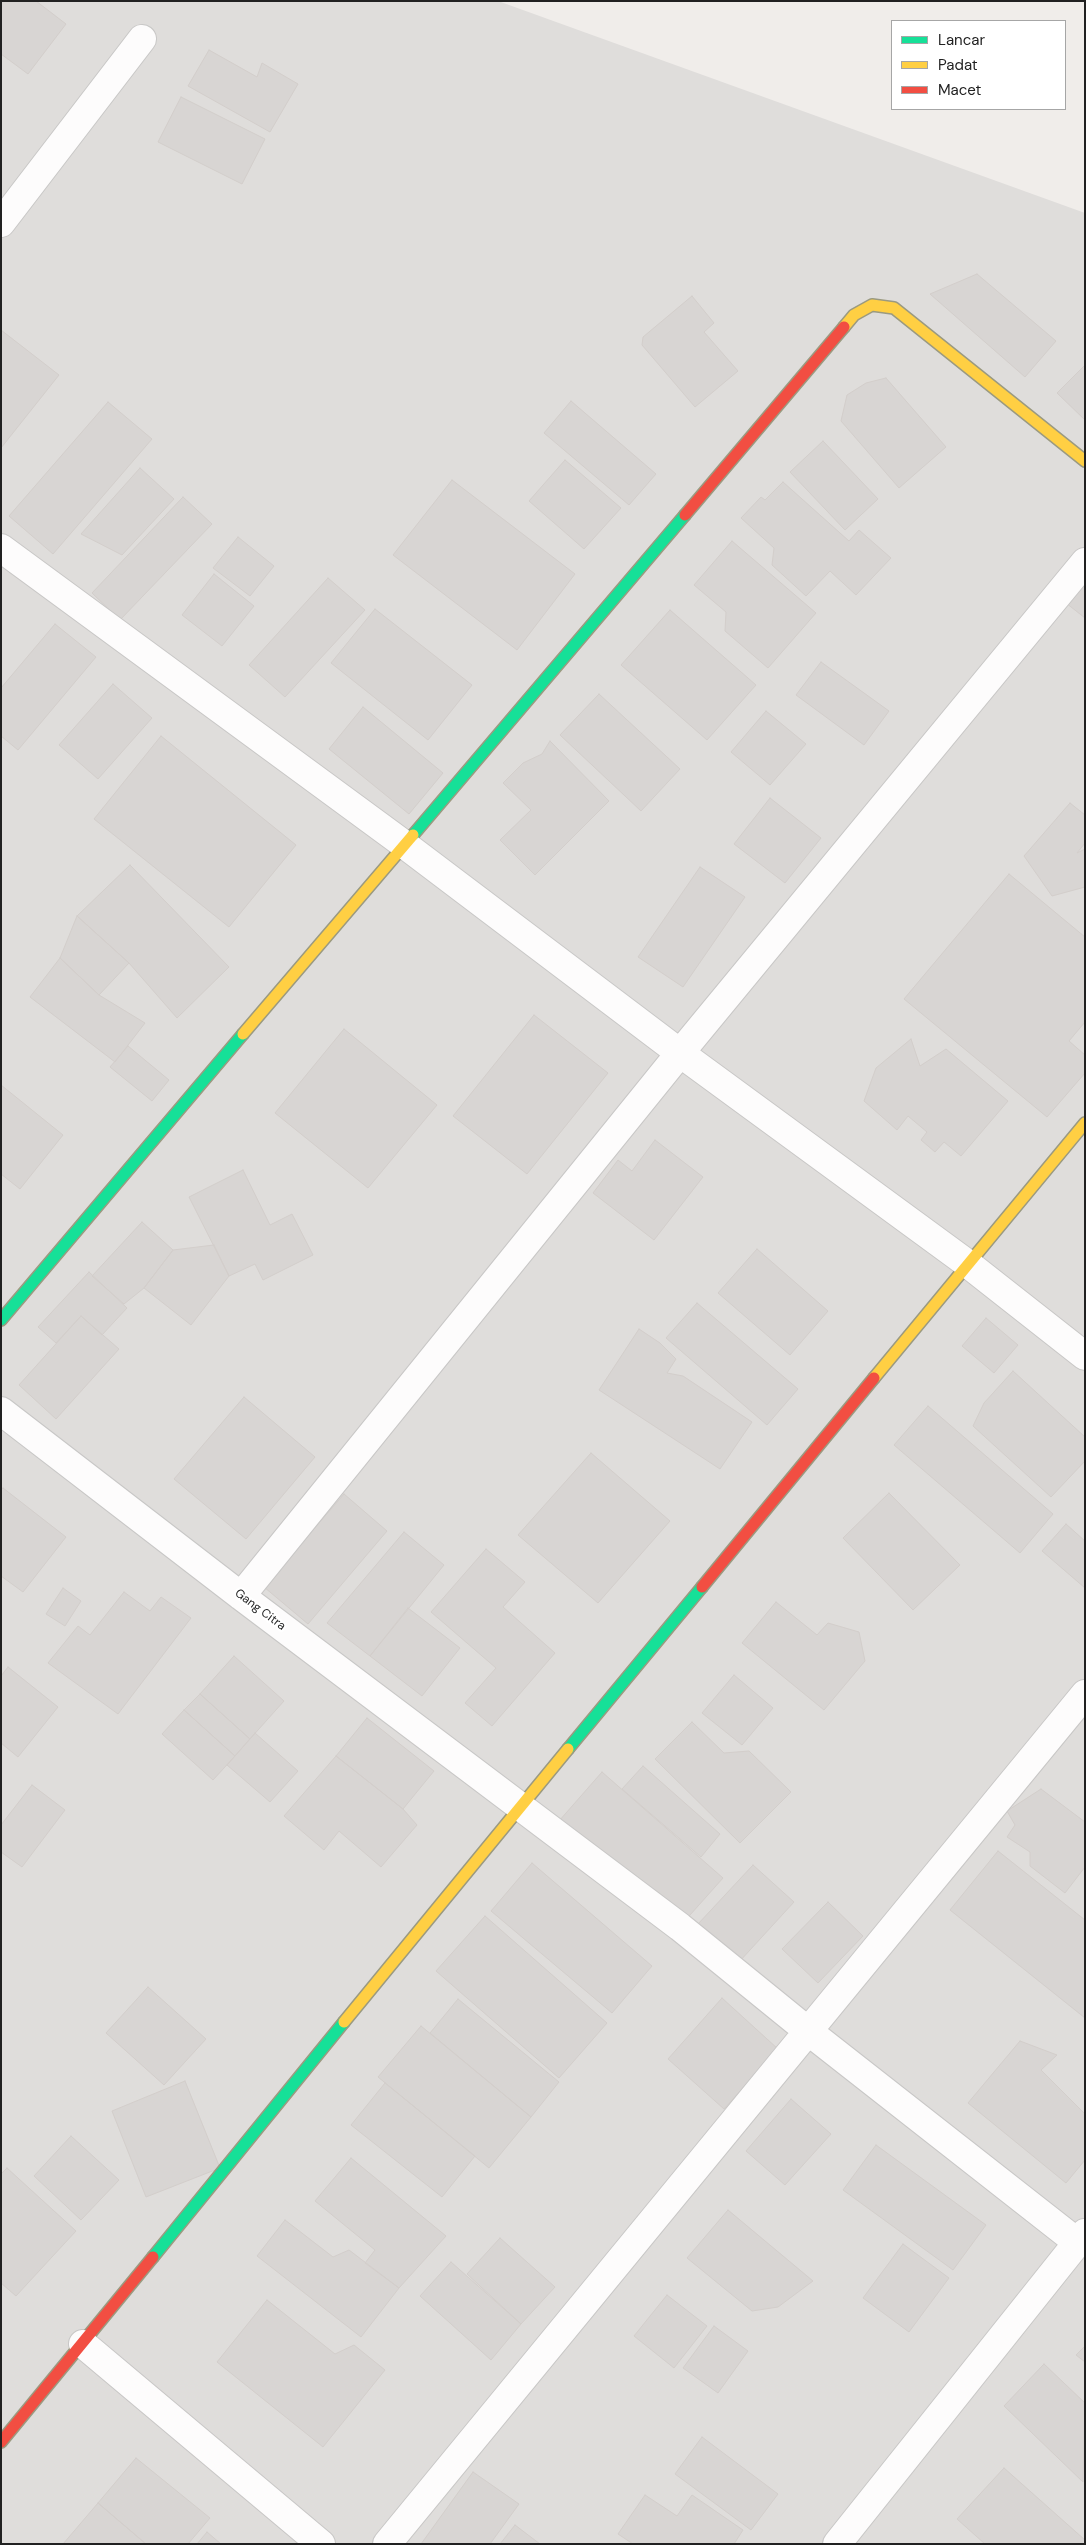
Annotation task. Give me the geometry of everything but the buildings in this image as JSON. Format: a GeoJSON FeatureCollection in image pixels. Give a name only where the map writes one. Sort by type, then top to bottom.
{"type":"FeatureCollection","features":[{"type":"Feature","properties":{"kind":"street"},"geometry":{"type":"LineString","coordinates":[[1,223],[142,39]]}},
{"type":"Feature","properties":{"kind":"street"},"geometry":{"type":"LineString","coordinates":[[1,1320],[854,315],[872,305],[894,308],[1085,461]]}},
{"type":"Feature","properties":{"kind":"street"},"geometry":{"type":"LineString","coordinates":[[1,548],[405,845],[680,1053],[968,1264],[1085,1356]]}},
{"type":"Feature","properties":{"kind":"street"},"geometry":{"type":"LineString","coordinates":[[241,1596],[680,1053],[1085,562]]}},
{"type":"Feature","properties":{"kind":"street"},"geometry":{"type":"LineString","coordinates":[[1,2442],[521,1806],[1085,1123]]}},
{"type":"Feature","properties":{"kind":"street","name":"Gang Citra"},"geometry":{"type":"LineString","coordinates":[[1,1411],[241,1596],[680,1927],[808,2031],[1081,2237]]}},
{"type":"Feature","properties":{"kind":"street"},"geometry":{"type":"LineString","coordinates":[[387,2544],[1085,1694]]}},
{"type":"Feature","properties":{"kind":"street"},"geometry":{"type":"LineString","coordinates":[[837,2544],[1081,2237]]}},
{"type":"Feature","properties":{"kind":"street"},"geometry":{"type":"LineString","coordinates":[[83,2344],[321,2544]]}},
{"type":"Feature","properties":{"kind":"shaded area"},"geometry":{"type":"Polygon","coordinates":[[[1,1],[498,1],[1085,213],[1085,2544],[1,2544],[1,1]]]}},
{"type":"Feature","properties":{"kind":"traffic: fast"},"geometry":{"type":"LineString","coordinates":[[413,835],[685,515]]}},
{"type":"Feature","properties":{"kind":"traffic: fast"},"geometry":{"type":"LineString","coordinates":[[1,1320],[243,1034]]}},
{"type":"Feature","properties":{"kind":"traffic: fast"},"geometry":{"type":"LineString","coordinates":[[568,1749],[702,1587]]}},
{"type":"Feature","properties":{"kind":"traffic: fast"},"geometry":{"type":"LineString","coordinates":[[153,2257],[344,2022]]}},
{"type":"Feature","properties":{"kind":"traffic: slow"},"geometry":{"type":"LineString","coordinates":[[844,327],[854,315],[872,305],[894,308],[1085,461]]}},
{"type":"Feature","properties":{"kind":"traffic: slow"},"geometry":{"type":"LineString","coordinates":[[243,1034],[413,835]]}},
{"type":"Feature","properties":{"kind":"traffic: slow"},"geometry":{"type":"LineString","coordinates":[[874,1378],[1085,1123]]}},
{"type":"Feature","properties":{"kind":"traffic: slow"},"geometry":{"type":"LineString","coordinates":[[344,2022],[568,1749]]}},
{"type":"Feature","properties":{"kind":"traffic: jam"},"geometry":{"type":"LineString","coordinates":[[685,515],[844,327]]}},
{"type":"Feature","properties":{"kind":"traffic: jam"},"geometry":{"type":"LineString","coordinates":[[702,1587],[874,1378]]}},
{"type":"Feature","properties":{"kind":"traffic: jam"},"geometry":{"type":"LineString","coordinates":[[1,2442],[153,2257]]}}]}
